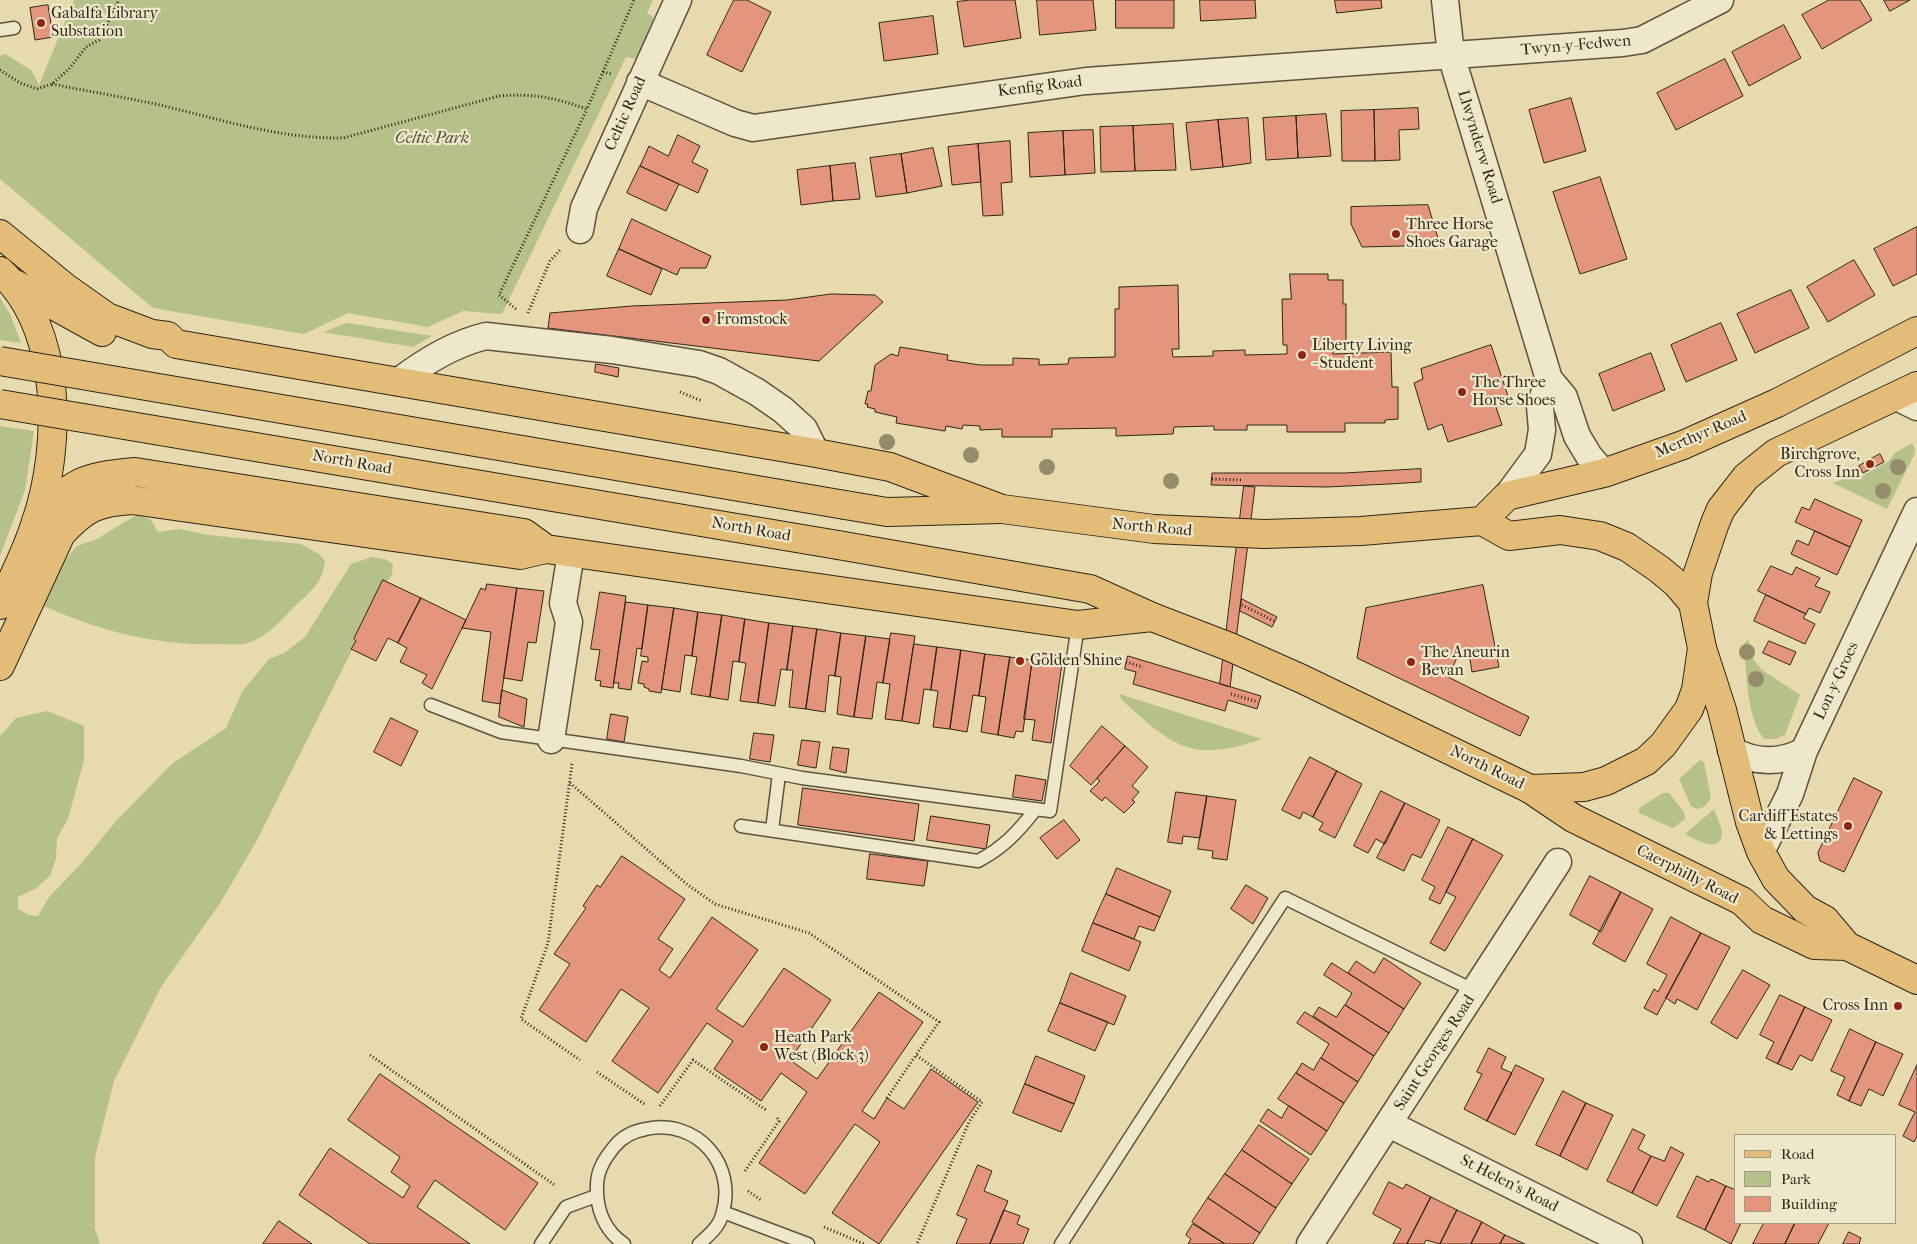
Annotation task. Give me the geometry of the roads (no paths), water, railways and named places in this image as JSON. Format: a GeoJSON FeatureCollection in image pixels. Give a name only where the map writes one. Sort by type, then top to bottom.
{"type":"FeatureCollection","features":[{"type":"Feature","properties":{"kind":"main road"},"geometry":{"type":"LineString","coordinates":[[0,234],[66,288],[106,317],[152,334],[168,336],[176,344],[890,467],[1002,509]]}},
{"type":"Feature","properties":{"kind":"main road"},"geometry":{"type":"LineString","coordinates":[[6,276],[78,320],[113,337],[132,344],[166,350],[176,344]]}},
{"type":"Feature","properties":{"kind":"main road"},"geometry":{"type":"LineString","coordinates":[[0,605],[36,521],[47,473],[51,442],[51,383],[38,326],[6,276]]}},
{"type":"Feature","properties":{"kind":"main road","name":"Merthyr Road"},"geometry":{"type":"LineString","coordinates":[[1507,496],[1604,473],[1682,445],[1738,421],[1917,331]]}},
{"type":"Feature","properties":{"kind":"main road","name":"North Road"},"geometry":{"type":"LineString","coordinates":[[0,361],[887,512],[1002,509],[1154,529],[1264,534],[1430,527],[1482,521]]}},
{"type":"Feature","properties":{"kind":"main road"},"geometry":{"type":"LineString","coordinates":[[1693,603],[1698,573],[1715,523],[1721,509],[1746,477],[1776,454],[1910,397]]}},
{"type":"Feature","properties":{"kind":"main road","name":"North Road"},"geometry":{"type":"LineString","coordinates":[[0,404],[1090,589],[1152,617],[1230,647],[1302,679],[1530,789],[1584,787],[1606,781],[1646,760],[1663,746],[1689,709],[1696,690],[1702,648],[1693,603]]}},
{"type":"Feature","properties":{"kind":"main road"},"geometry":{"type":"LineString","coordinates":[[36,521],[74,484],[108,474],[135,472],[524,533],[558,551]]}},
{"type":"Feature","properties":{"kind":"main road"},"geometry":{"type":"LineString","coordinates":[[1507,496],[1482,521],[1509,536],[1560,530],[1600,536],[1616,541],[1659,568],[1693,603]]}},
{"type":"Feature","properties":{"kind":"main road"},"geometry":{"type":"LineString","coordinates":[[0,666],[61,534],[77,517],[92,507],[106,502],[132,500],[520,555],[558,551],[1078,625],[1152,617]]}},
{"type":"Feature","properties":{"kind":"main road","name":"Caerphilly Road"},"geometry":{"type":"LineString","coordinates":[[1702,648],[1750,822],[1761,852],[1776,879],[1805,909],[1825,920],[1847,946],[1917,980]]}},
{"type":"Feature","properties":{"kind":"main road","name":"Caerphilly Road"},"geometry":{"type":"LineString","coordinates":[[1530,789],[1573,818],[1742,901],[1762,920],[1776,927],[1814,945],[1847,946]]}},
{"type":"Feature","properties":{"kind":"street","name":"Celtic Road"},"geometry":{"type":"LineString","coordinates":[[580,230],[584,208],[678,0]]}},
{"type":"Feature","properties":{"kind":"street","name":"Llwynderw Road"},"geometry":{"type":"LineString","coordinates":[[1445,0],[1451,55],[1549,379],[1564,397],[1577,436],[1589,456],[1604,473]]}},
{"type":"Feature","properties":{"kind":"street","name":"Twyn-y-Fedwen"},"geometry":{"type":"LineString","coordinates":[[1451,55],[1623,44],[1642,40],[1720,0]]}},
{"type":"Feature","properties":{"kind":"street","name":"Kenfig Road"},"geometry":{"type":"LineString","coordinates":[[640,82],[735,123],[753,128],[1086,81],[1451,55]]}},
{"type":"Feature","properties":{"kind":"street"},"geometry":{"type":"LineString","coordinates":[[398,382],[434,356],[469,340],[486,336],[680,360],[719,371],[770,401],[804,429],[816,453]]}},
{"type":"Feature","properties":{"kind":"street"},"geometry":{"type":"LineString","coordinates":[[1507,496],[1538,454],[1542,430],[1540,406],[1549,379]]}},
{"type":"Feature","properties":{"kind":"street","name":"Lon-y-Groes"},"geometry":{"type":"LineString","coordinates":[[1761,852],[1790,794],[1804,751],[1917,511]]}},
{"type":"Feature","properties":{"kind":"street"},"geometry":{"type":"LineString","coordinates":[[551,740],[569,622],[563,603],[558,551]]}},
{"type":"Feature","properties":{"kind":"street"},"geometry":{"type":"LineString","coordinates":[[1731,750],[1747,758],[1767,761],[1788,759],[1804,751]]}},
{"type":"Feature","properties":{"kind":"street","name":"Saint Georges Road"},"geometry":{"type":"LineString","coordinates":[[1310,1244],[1558,862]]}},
{"type":"Feature","properties":{"kind":"street","name":"St Helen's Road"},"geometry":{"type":"LineString","coordinates":[[1389,1124],[1629,1244]]}},
{"type":"Feature","properties":{"kind":"lane"},"geometry":{"type":"LineString","coordinates":[[0,30],[14,28]]}},
{"type":"Feature","properties":{"kind":"lane"},"geometry":{"type":"LineString","coordinates":[[431,704],[501,732],[741,766],[779,774],[1050,811],[1078,625]]}},
{"type":"Feature","properties":{"kind":"lane"},"geometry":{"type":"LineString","coordinates":[[772,830],[779,774]]}},
{"type":"Feature","properties":{"kind":"lane"},"geometry":{"type":"LineString","coordinates":[[741,826],[978,862],[999,850],[1018,832],[1035,810]]}},
{"type":"Feature","properties":{"kind":"lane"},"geometry":{"type":"LineString","coordinates":[[1061,1244],[1285,898],[1475,991]]}},
{"type":"Feature","properties":{"kind":"lane"},"geometry":{"type":"LineString","coordinates":[[624,1244],[616,1238],[603,1221],[596,1196],[597,1179],[604,1158],[618,1142],[644,1129],[658,1126],[679,1128],[699,1138],[714,1152],[723,1172],[726,1186],[723,1212],[712,1233],[699,1244]]}},
{"type":"Feature","properties":{"kind":"lane"},"geometry":{"type":"LineString","coordinates":[[541,1244],[566,1207],[596,1196]]}},
{"type":"Feature","properties":{"kind":"lane"},"geometry":{"type":"LineString","coordinates":[[723,1212],[808,1244]]}},
{"type":"Feature","properties":{"kind":"place","name":"Gabalfa Library Substation"},"geometry":{"type":"Point","coordinates":[41,23]}},
{"type":"Feature","properties":{"kind":"place","name":"Three Horse Shoes Garage"},"geometry":{"type":"Point","coordinates":[1396,234]}},
{"type":"Feature","properties":{"kind":"place","name":"Fromstock"},"geometry":{"type":"Point","coordinates":[706,320]}},
{"type":"Feature","properties":{"kind":"place","name":"Liberty Living - Student"},"geometry":{"type":"Point","coordinates":[1302,355]}},
{"type":"Feature","properties":{"kind":"place","name":"The Three Horse Shoes"},"geometry":{"type":"Point","coordinates":[1462,392]}},
{"type":"Feature","properties":{"kind":"place","name":"Birchgrove, Cross Inn"},"geometry":{"type":"Point","coordinates":[1870,464]}},
{"type":"Feature","properties":{"kind":"place","name":"Golden Shine"},"geometry":{"type":"Point","coordinates":[1020,661]}},
{"type":"Feature","properties":{"kind":"place","name":"The Aneurin Bevan"},"geometry":{"type":"Point","coordinates":[1411,662]}},
{"type":"Feature","properties":{"kind":"place","name":"Cardiff Estates & Lettings"},"geometry":{"type":"Point","coordinates":[1848,826]}},
{"type":"Feature","properties":{"kind":"place","name":"Cross Inn"},"geometry":{"type":"Point","coordinates":[1898,1006]}},
{"type":"Feature","properties":{"kind":"place","name":"Heath Park West (Block 3)"},"geometry":{"type":"Point","coordinates":[764,1047]}},
{"type":"Feature","properties":{"kind":"park label","name":"Celtic Park"},"geometry":{"type":"Point","coordinates":[432,139]}}]}
